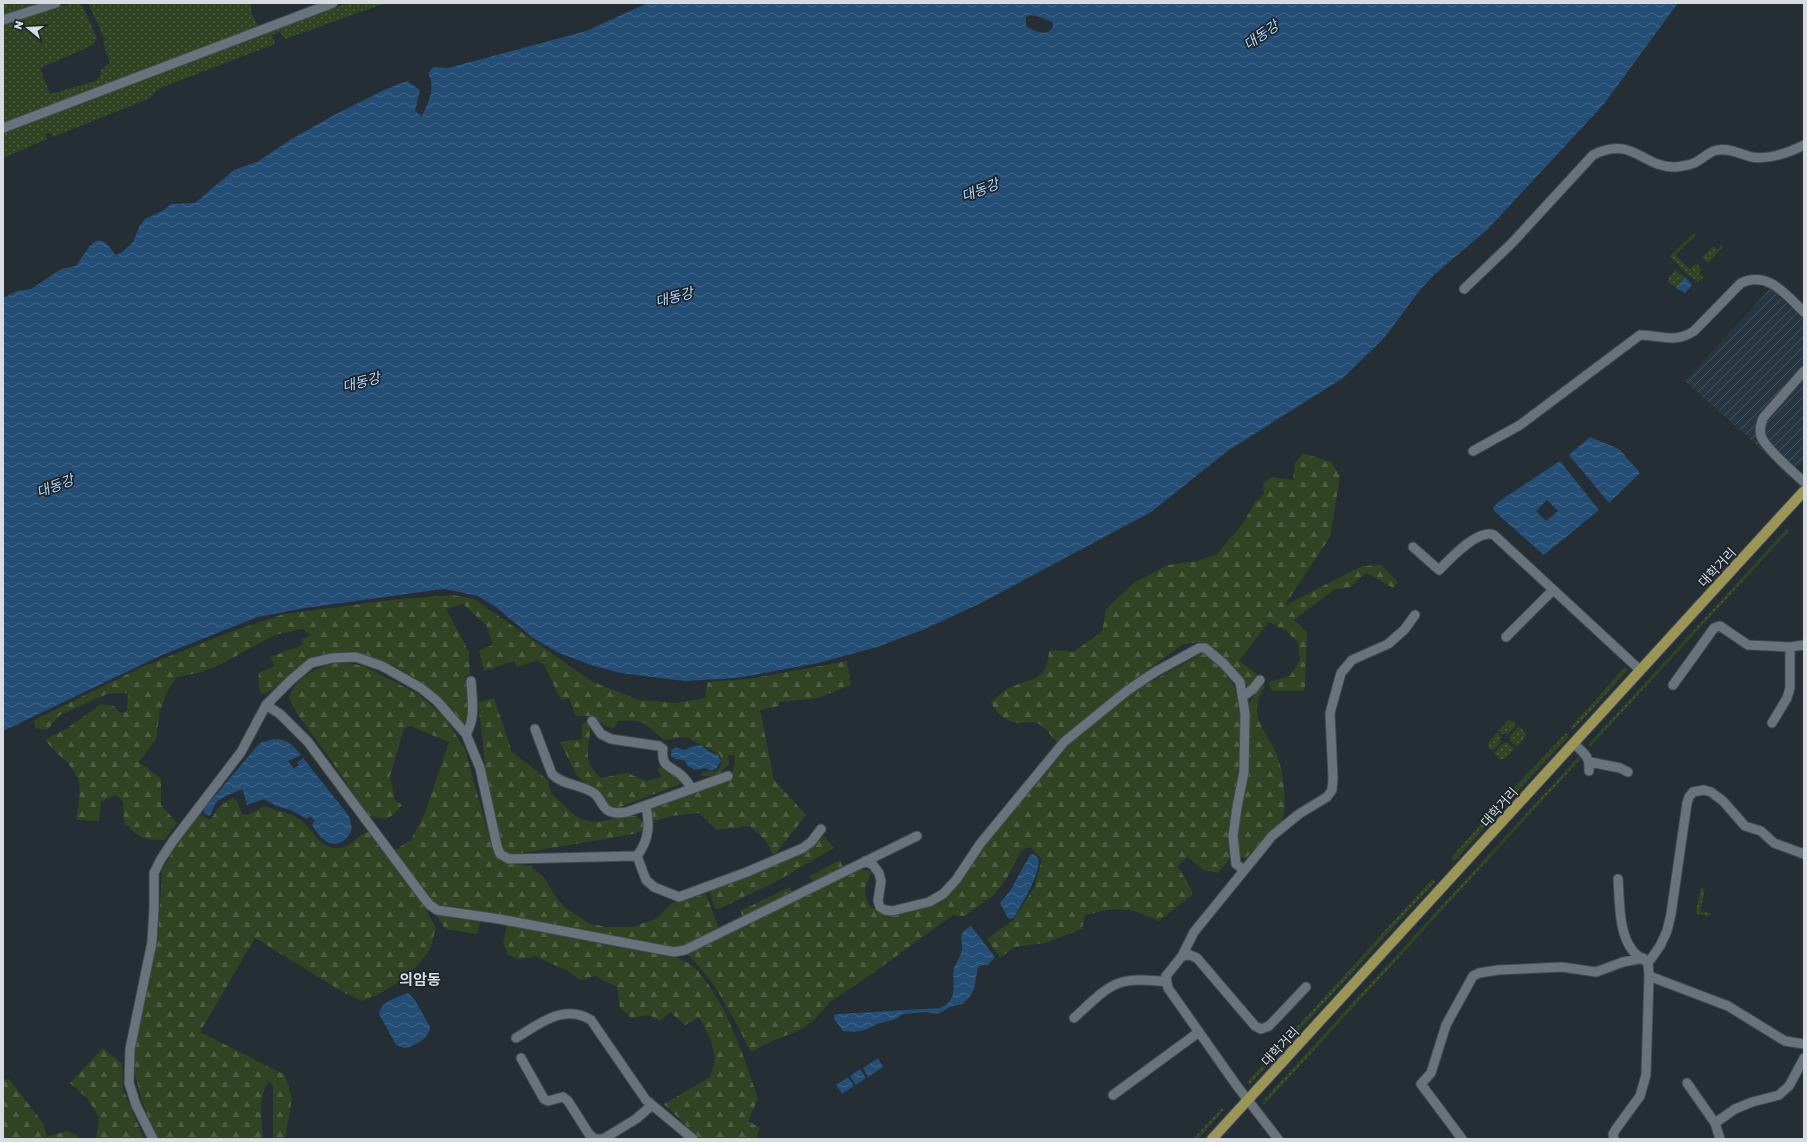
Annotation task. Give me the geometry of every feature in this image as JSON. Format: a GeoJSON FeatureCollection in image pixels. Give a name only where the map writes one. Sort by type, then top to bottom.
{"type":"FeatureCollection","features":[{"type":"Feature","properties":{"kind":"main road","name":"대학거리"},"geometry":{"type":"LineString","coordinates":[[1212,1139],[1804,491]]}},
{"type":"Feature","properties":{"kind":"street"},"geometry":{"type":"LineString","coordinates":[[3,20],[56,3]]}},
{"type":"Feature","properties":{"kind":"street"},"geometry":{"type":"LineString","coordinates":[[3,128],[333,3]]}},
{"type":"Feature","properties":{"kind":"street"},"geometry":{"type":"LineString","coordinates":[[1464,289],[1512,243],[1593,155],[1604,149],[1618,147],[1627,149],[1658,164],[1676,167],[1694,163],[1717,150],[1731,150],[1751,157],[1769,158],[1804,146]]}},
{"type":"Feature","properties":{"kind":"street"},"geometry":{"type":"LineString","coordinates":[[1473,451],[1525,422],[1640,335],[1676,339],[1686,336],[1694,331],[1741,283],[1750,279],[1766,280],[1774,285],[1804,312]]}},
{"type":"Feature","properties":{"kind":"street"},"geometry":{"type":"LineString","coordinates":[[1804,371],[1763,418],[1760,426],[1761,436],[1766,445],[1804,482]]}},
{"type":"Feature","properties":{"kind":"street"},"geometry":{"type":"LineString","coordinates":[[1412,547],[1439,570],[1464,544],[1489,532],[1640,670]]}},
{"type":"Feature","properties":{"kind":"street"},"geometry":{"type":"LineString","coordinates":[[1506,637],[1553,590]]}},
{"type":"Feature","properties":{"kind":"street"},"geometry":{"type":"LineString","coordinates":[[1278,1139],[1247,1100],[1168,988],[1166,976],[1182,956],[1194,932],[1272,836],[1299,814],[1327,797],[1332,790],[1333,778],[1330,713],[1341,674],[1352,660],[1388,644],[1404,630],[1415,616]]}},
{"type":"Feature","properties":{"kind":"street"},"geometry":{"type":"LineString","coordinates":[[1673,685],[1714,628],[1720,626],[1748,645],[1790,647],[1804,645]]}},
{"type":"Feature","properties":{"kind":"street"},"geometry":{"type":"LineString","coordinates":[[1772,723],[1787,698],[1790,688],[1790,647]]}},
{"type":"Feature","properties":{"kind":"street"},"geometry":{"type":"LineString","coordinates":[[865,861],[873,865],[879,874],[881,881],[878,901],[880,907],[885,910],[892,911],[929,902],[943,894],[956,880],[980,844],[1064,742],[1128,690],[1199,648],[1205,648],[1223,663],[1240,682],[1245,714],[1244,772],[1233,836],[1236,864],[1244,870]]}},
{"type":"Feature","properties":{"kind":"street"},"geometry":{"type":"LineString","coordinates":[[153,1139],[136,1105],[129,1083],[130,1048],[152,942],[154,873],[173,841],[241,752],[266,705],[291,680],[311,663],[332,658],[356,657],[382,666],[421,688],[437,701],[466,734],[480,768],[497,846],[503,857],[509,859],[637,856],[642,850],[648,835],[650,824],[646,806]]}},
{"type":"Feature","properties":{"kind":"street"},"geometry":{"type":"LineString","coordinates":[[466,734],[472,723],[473,715],[471,680]]}},
{"type":"Feature","properties":{"kind":"street"},"geometry":{"type":"LineString","coordinates":[[1242,698],[1253,690],[1260,680]]}},
{"type":"Feature","properties":{"kind":"street"},"geometry":{"type":"LineString","coordinates":[[266,705],[280,714],[308,742],[430,906],[437,910],[499,919],[674,952],[685,950],[918,836]]}},
{"type":"Feature","properties":{"kind":"street"},"geometry":{"type":"LineString","coordinates":[[592,720],[601,734],[611,739],[659,746],[663,749],[662,758],[666,765],[686,779],[692,789]]}},
{"type":"Feature","properties":{"kind":"street"},"geometry":{"type":"LineString","coordinates":[[535,729],[555,777],[592,792],[600,800],[604,809],[610,812],[627,812],[728,776]]}},
{"type":"Feature","properties":{"kind":"street"},"geometry":{"type":"LineString","coordinates":[[1574,744],[1587,756],[1590,766],[1620,768],[1628,772]]}},
{"type":"Feature","properties":{"kind":"street"},"geometry":{"type":"LineString","coordinates":[[1462,1139],[1421,1084],[1431,1074],[1446,1025],[1474,976],[1479,973],[1498,970],[1562,967],[1596,972],[1623,962],[1645,961],[1660,946],[1667,931],[1679,866],[1687,803],[1689,797],[1694,792],[1704,790],[1711,792],[1723,801],[1745,826],[1760,831],[1774,843],[1804,854]]}},
{"type":"Feature","properties":{"kind":"street"},"geometry":{"type":"LineString","coordinates":[[637,856],[646,880],[654,887],[679,896],[747,872],[803,848],[811,842],[821,829]]}},
{"type":"Feature","properties":{"kind":"street"},"geometry":{"type":"LineString","coordinates":[[1614,1139],[1613,1134],[1616,1129],[1640,1096],[1646,1075],[1649,976],[1645,961],[1634,952],[1626,937],[1623,927],[1618,879]]}},
{"type":"Feature","properties":{"kind":"street"},"geometry":{"type":"LineString","coordinates":[[1182,956],[1190,955],[1196,958],[1255,1026],[1261,1029],[1269,1026],[1306,987]]}},
{"type":"Feature","properties":{"kind":"street"},"geometry":{"type":"LineString","coordinates":[[1649,976],[1728,1006],[1785,1041],[1804,1044]]}},
{"type":"Feature","properties":{"kind":"street"},"geometry":{"type":"LineString","coordinates":[[1074,1018],[1105,990],[1121,982],[1132,979],[1166,982]]}},
{"type":"Feature","properties":{"kind":"street"},"geometry":{"type":"LineString","coordinates":[[516,1038],[548,1018],[568,1013],[582,1015],[591,1020],[638,1091],[652,1105],[693,1139]]}},
{"type":"Feature","properties":{"kind":"street"},"geometry":{"type":"LineString","coordinates":[[1113,1095],[1199,1032]]}},
{"type":"Feature","properties":{"kind":"street"},"geometry":{"type":"LineString","coordinates":[[521,1058],[544,1099],[548,1101],[563,1097],[568,1101],[589,1134],[595,1138],[604,1139],[636,1119],[652,1105]]}},
{"type":"Feature","properties":{"kind":"street"},"geometry":{"type":"LineString","coordinates":[[1715,1123],[1735,1109],[1752,1102],[1769,1099],[1778,1095],[1789,1086],[1804,1058]]}},
{"type":"Feature","properties":{"kind":"street"},"geometry":{"type":"LineString","coordinates":[[1687,1083],[1715,1123],[1720,1139]]}},
{"type":"Feature","properties":{"kind":"shaded area"},"geometry":{"type":"Polygon","coordinates":[[[1770,289],[1804,319],[1804,461],[1798,467],[1784,469],[1685,381],[1770,289]]]}},
{"type":"Feature","properties":{"kind":"green space"},"geometry":{"type":"Polygon","coordinates":[[[3,3],[48,3],[3,17],[3,3]]]}},
{"type":"Feature","properties":{"kind":"green space"},"geometry":{"type":"Polygon","coordinates":[[[72,3],[81,3],[97,38],[93,45],[40,68],[50,94],[96,81],[100,77],[101,70],[110,63],[103,42],[105,40],[88,3],[251,3],[251,12],[258,26],[3,123],[3,24],[72,3]]]}},
{"type":"Feature","properties":{"kind":"green space"},"geometry":{"type":"Polygon","coordinates":[[[348,3],[386,3],[285,39],[280,32],[272,35],[275,44],[158,89],[152,96],[145,100],[53,137],[51,132],[45,134],[47,139],[3,158],[3,134],[348,3]]]}},
{"type":"Feature","properties":{"kind":"green space"},"geometry":{"type":"Polygon","coordinates":[[[1694,233],[1696,235],[1675,255],[1690,269],[1696,263],[1702,269],[1699,273],[1704,277],[1698,282],[1688,275],[1670,256],[1694,233]]]}},
{"type":"Feature","properties":{"kind":"green space"},"geometry":{"type":"Polygon","coordinates":[[[1721,244],[1723,247],[1708,263],[1702,257],[1714,246],[1718,250],[1721,244]]]}},
{"type":"Feature","properties":{"kind":"green space"},"geometry":{"type":"Polygon","coordinates":[[[1675,270],[1685,277],[1676,288],[1667,281],[1675,270]]]}},
{"type":"Feature","properties":{"kind":"green space"},"geometry":{"type":"Polygon","coordinates":[[[1303,453],[1331,462],[1340,476],[1330,537],[1284,606],[1362,566],[1381,565],[1398,582],[1393,588],[1366,573],[1349,588],[1335,589],[1294,620],[1307,632],[1304,691],[1272,691],[1268,682],[1290,676],[1300,660],[1298,642],[1286,631],[1269,622],[1239,661],[1258,675],[1254,683],[1244,690],[1224,660],[1203,642],[1183,644],[1126,686],[1057,742],[1043,727],[1037,723],[1015,723],[1006,719],[995,710],[991,702],[1004,691],[1031,680],[1041,674],[1048,661],[1049,651],[1059,650],[1073,652],[1102,632],[1106,609],[1135,582],[1168,565],[1197,561],[1217,554],[1244,522],[1255,502],[1264,494],[1263,484],[1271,477],[1293,480],[1295,463],[1303,453]]]}},
{"type":"Feature","properties":{"kind":"green space"},"geometry":{"type":"Polygon","coordinates":[[[1787,529],[1789,531],[1590,747],[1588,745],[1787,529]]]}},
{"type":"Feature","properties":{"kind":"green space"},"geometry":{"type":"Polygon","coordinates":[[[453,595],[474,599],[593,682],[639,700],[676,703],[705,698],[708,682],[748,679],[847,661],[851,685],[818,698],[779,702],[779,706],[760,710],[774,780],[806,815],[774,856],[765,840],[750,826],[717,830],[699,813],[672,816],[655,821],[651,817],[653,806],[729,780],[734,768],[734,755],[728,755],[729,764],[717,776],[702,776],[701,773],[704,771],[715,772],[720,767],[720,755],[687,737],[664,740],[644,723],[634,721],[618,721],[614,728],[604,725],[592,717],[576,716],[569,698],[561,700],[544,665],[537,660],[517,667],[514,661],[484,671],[479,650],[493,645],[486,625],[463,604],[446,609],[469,652],[470,674],[465,677],[470,706],[466,723],[460,722],[431,691],[405,672],[390,664],[358,654],[325,654],[310,659],[298,667],[271,691],[265,694],[260,692],[258,682],[259,673],[275,666],[270,657],[303,645],[301,639],[311,635],[302,629],[275,635],[215,667],[198,673],[177,677],[168,690],[160,711],[156,739],[139,762],[161,779],[161,805],[177,823],[164,840],[151,840],[141,837],[133,831],[124,822],[123,802],[116,795],[101,802],[99,821],[76,820],[80,794],[78,779],[72,768],[45,740],[69,727],[101,704],[114,706],[121,713],[127,711],[128,693],[107,694],[60,715],[47,730],[35,728],[34,720],[142,667],[233,631],[284,614],[391,600],[453,595]]]}},
{"type":"Feature","properties":{"kind":"green space"},"geometry":{"type":"Polygon","coordinates":[[[1203,653],[1217,662],[1235,688],[1240,718],[1240,771],[1232,812],[1229,860],[1218,873],[1203,870],[1188,857],[1177,866],[1187,881],[1193,894],[1159,921],[1130,910],[1123,909],[1107,910],[1085,915],[1082,929],[1045,943],[1014,947],[1000,958],[987,939],[1013,920],[1034,888],[1042,859],[1030,847],[1022,850],[1007,878],[995,894],[965,916],[953,915],[830,1002],[815,1019],[800,1030],[772,1041],[751,1052],[723,1000],[707,976],[687,954],[859,869],[872,871],[865,887],[866,899],[871,907],[882,912],[896,915],[935,903],[1066,744],[1134,691],[1203,653]]]}},
{"type":"Feature","properties":{"kind":"green space"},"geometry":{"type":"Polygon","coordinates":[[[338,661],[364,666],[418,694],[444,717],[465,749],[494,854],[503,862],[531,866],[546,880],[554,895],[566,908],[588,923],[606,927],[633,927],[657,918],[672,903],[706,894],[719,929],[675,950],[530,920],[432,903],[395,850],[411,840],[425,813],[449,742],[410,726],[404,728],[390,776],[395,800],[402,805],[394,814],[386,819],[369,816],[329,757],[297,714],[289,697],[302,678],[315,670],[338,661]]]}},
{"type":"Feature","properties":{"kind":"green space"},"geometry":{"type":"Polygon","coordinates":[[[1625,667],[1628,670],[1573,730],[1570,728],[1625,667]]]}},
{"type":"Feature","properties":{"kind":"green space"},"geometry":{"type":"Polygon","coordinates":[[[1262,684],[1265,687],[1257,705],[1257,712],[1262,727],[1278,758],[1284,785],[1284,813],[1280,824],[1246,858],[1238,859],[1235,836],[1249,703],[1262,684]]]}},
{"type":"Feature","properties":{"kind":"green space"},"geometry":{"type":"Polygon","coordinates":[[[494,698],[512,752],[548,780],[551,793],[574,815],[582,820],[598,822],[626,816],[637,816],[644,824],[644,830],[634,834],[510,855],[503,851],[500,845],[487,780],[478,702],[494,698]]]}},
{"type":"Feature","properties":{"kind":"green space"},"geometry":{"type":"Polygon","coordinates":[[[1508,720],[1513,721],[1517,725],[1508,734],[1502,734],[1498,731],[1508,720]]]}},
{"type":"Feature","properties":{"kind":"green space"},"geometry":{"type":"Polygon","coordinates":[[[589,721],[589,763],[601,778],[627,773],[647,781],[662,777],[657,769],[663,766],[682,780],[681,784],[617,808],[609,805],[577,776],[560,742],[582,739],[582,724],[589,721]]]}},
{"type":"Feature","properties":{"kind":"green space"},"geometry":{"type":"Polygon","coordinates":[[[1519,726],[1525,732],[1526,736],[1517,747],[1510,741],[1510,736],[1519,726]]]}},
{"type":"Feature","properties":{"kind":"green space"},"geometry":{"type":"Polygon","coordinates":[[[1497,732],[1501,736],[1501,742],[1492,751],[1488,747],[1488,743],[1497,732]]]}},
{"type":"Feature","properties":{"kind":"green space"},"geometry":{"type":"Polygon","coordinates":[[[1566,733],[1569,736],[1509,800],[1505,797],[1566,733]]]}},
{"type":"Feature","properties":{"kind":"green space"},"geometry":{"type":"Polygon","coordinates":[[[1503,743],[1508,743],[1515,749],[1504,759],[1500,759],[1494,753],[1503,743]]]}},
{"type":"Feature","properties":{"kind":"green space"},"geometry":{"type":"Polygon","coordinates":[[[1581,754],[1583,756],[1263,1106],[1263,1101],[1581,754]]]}},
{"type":"Feature","properties":{"kind":"green space"},"geometry":{"type":"Polygon","coordinates":[[[232,798],[237,801],[242,814],[248,815],[264,806],[295,816],[303,822],[323,844],[334,848],[344,847],[361,835],[369,832],[418,895],[436,928],[431,946],[426,955],[411,972],[402,980],[382,992],[362,1001],[341,991],[255,938],[200,1032],[285,1075],[292,1098],[285,1139],[273,1139],[273,1086],[269,1081],[263,1095],[261,1109],[263,1139],[159,1139],[152,1127],[141,1098],[134,1070],[136,1040],[158,936],[162,870],[179,841],[199,814],[210,820],[219,807],[232,798]]]}},
{"type":"Feature","properties":{"kind":"green space"},"geometry":{"type":"Polygon","coordinates":[[[1487,817],[1491,820],[1455,861],[1451,858],[1487,817]]]}},
{"type":"Feature","properties":{"kind":"green space"},"geometry":{"type":"Polygon","coordinates":[[[824,836],[834,848],[779,880],[721,908],[715,909],[709,892],[783,861],[824,836]]]}},
{"type":"Feature","properties":{"kind":"green space"},"geometry":{"type":"Polygon","coordinates":[[[840,860],[843,868],[814,884],[810,876],[840,860]]]}},
{"type":"Feature","properties":{"kind":"green space"},"geometry":{"type":"Polygon","coordinates":[[[1433,878],[1435,882],[1250,1084],[1247,1082],[1433,878]]]}},
{"type":"Feature","properties":{"kind":"green space"},"geometry":{"type":"Polygon","coordinates":[[[790,887],[793,893],[743,917],[740,911],[790,887]]]}},
{"type":"Feature","properties":{"kind":"green space"},"geometry":{"type":"Polygon","coordinates":[[[1701,888],[1705,889],[1700,911],[1710,913],[1710,916],[1697,914],[1696,911],[1701,888]]]}},
{"type":"Feature","properties":{"kind":"green space"},"geometry":{"type":"Polygon","coordinates":[[[439,913],[481,918],[477,934],[445,929],[437,916],[439,913]]]}},
{"type":"Feature","properties":{"kind":"green space"},"geometry":{"type":"Polygon","coordinates":[[[507,925],[670,955],[692,965],[705,980],[725,1012],[747,1065],[758,1099],[748,1121],[760,1128],[756,1139],[700,1139],[664,1104],[710,1077],[715,1059],[711,1040],[699,1017],[685,1025],[670,1012],[660,1021],[649,1015],[631,1018],[620,1008],[617,987],[595,976],[580,980],[566,970],[534,956],[520,960],[508,955],[503,943],[507,925]]]}},
{"type":"Feature","properties":{"kind":"green space"},"geometry":{"type":"Polygon","coordinates":[[[103,1048],[122,1064],[123,1089],[144,1139],[96,1139],[99,1117],[87,1098],[70,1083],[103,1048]]]}},
{"type":"Feature","properties":{"kind":"green space"},"geometry":{"type":"Polygon","coordinates":[[[9,1079],[43,1123],[47,1137],[67,1131],[77,1135],[78,1139],[3,1139],[3,1080],[9,1079]]]}},
{"type":"Feature","properties":{"kind":"green space"},"geometry":{"type":"Polygon","coordinates":[[[1222,1108],[1224,1110],[1198,1139],[1193,1139],[1222,1108]]]}},
{"type":"Feature","properties":{"kind":"water","name":"대동강"},"geometry":{"type":"Polygon","coordinates":[[[648,3],[1678,3],[1604,104],[1489,228],[1434,275],[1420,290],[1385,337],[1343,378],[1229,450],[1151,512],[983,602],[925,629],[877,647],[818,663],[737,678],[685,681],[621,673],[591,665],[559,653],[533,638],[496,607],[478,596],[445,589],[305,608],[257,617],[162,655],[3,731],[3,298],[17,291],[31,289],[61,269],[76,266],[89,247],[98,241],[103,241],[109,246],[115,255],[121,253],[133,242],[140,225],[145,219],[164,210],[171,204],[195,203],[234,170],[257,162],[293,138],[384,90],[407,81],[420,90],[415,111],[422,116],[431,94],[431,84],[428,73],[433,67],[448,68],[586,31],[648,3]],[[1031,15],[1026,17],[1026,26],[1044,33],[1051,30],[1053,26],[1052,22],[1031,15]]]}},
{"type":"Feature","properties":{"kind":"water"},"geometry":{"type":"Polygon","coordinates":[[[1685,277],[1692,285],[1685,293],[1676,288],[1685,277]]]}},
{"type":"Feature","properties":{"kind":"water"},"geometry":{"type":"Polygon","coordinates":[[[1590,437],[1619,449],[1640,473],[1609,503],[1569,455],[1590,437]]]}},
{"type":"Feature","properties":{"kind":"water"},"geometry":{"type":"Polygon","coordinates":[[[1560,461],[1599,510],[1544,555],[1494,511],[1493,508],[1498,502],[1560,461]],[[1547,500],[1536,511],[1546,521],[1558,511],[1547,500]]]}},
{"type":"Feature","properties":{"kind":"water"},"geometry":{"type":"Polygon","coordinates":[[[274,739],[286,741],[295,748],[301,755],[288,761],[294,769],[299,765],[297,763],[303,758],[349,816],[352,829],[344,840],[337,844],[328,843],[316,831],[312,824],[315,821],[310,816],[307,819],[291,810],[276,806],[264,799],[247,805],[243,790],[225,796],[219,800],[209,816],[204,813],[204,809],[257,746],[262,742],[274,739]]]}},
{"type":"Feature","properties":{"kind":"water"},"geometry":{"type":"Polygon","coordinates":[[[701,745],[710,752],[718,755],[721,761],[716,769],[710,771],[705,768],[695,770],[688,766],[684,760],[675,759],[671,756],[671,750],[676,747],[684,750],[701,745]]]}},
{"type":"Feature","properties":{"kind":"water"},"geometry":{"type":"Polygon","coordinates":[[[1033,854],[1038,858],[1037,871],[1034,879],[1014,917],[1011,919],[1008,918],[1000,903],[1010,891],[1030,855],[1033,854]]]}},
{"type":"Feature","properties":{"kind":"water"},"geometry":{"type":"Polygon","coordinates":[[[971,926],[995,957],[988,965],[978,967],[974,989],[970,997],[962,1004],[950,1007],[938,1014],[925,1012],[903,1014],[896,1019],[877,1024],[865,1030],[854,1032],[843,1031],[834,1019],[834,1015],[839,1014],[940,1008],[946,1004],[952,996],[954,968],[962,950],[961,937],[963,932],[971,926]]]}},
{"type":"Feature","properties":{"kind":"water"},"geometry":{"type":"Polygon","coordinates":[[[408,993],[415,1000],[430,1027],[427,1035],[421,1041],[404,1048],[396,1045],[379,1014],[380,1010],[386,1003],[408,993]]]}},
{"type":"Feature","properties":{"kind":"water"},"geometry":{"type":"Polygon","coordinates":[[[878,1058],[883,1067],[868,1077],[863,1068],[878,1058]]]}},
{"type":"Feature","properties":{"kind":"water"},"geometry":{"type":"Polygon","coordinates":[[[860,1069],[866,1078],[856,1085],[850,1076],[860,1069]]]}},
{"type":"Feature","properties":{"kind":"water"},"geometry":{"type":"Polygon","coordinates":[[[848,1077],[854,1086],[842,1094],[836,1085],[848,1077]]]}},
{"type":"Feature","properties":{"kind":"district","name":"의암동"},"geometry":{"type":"Point","coordinates":[420,980]}}]}
